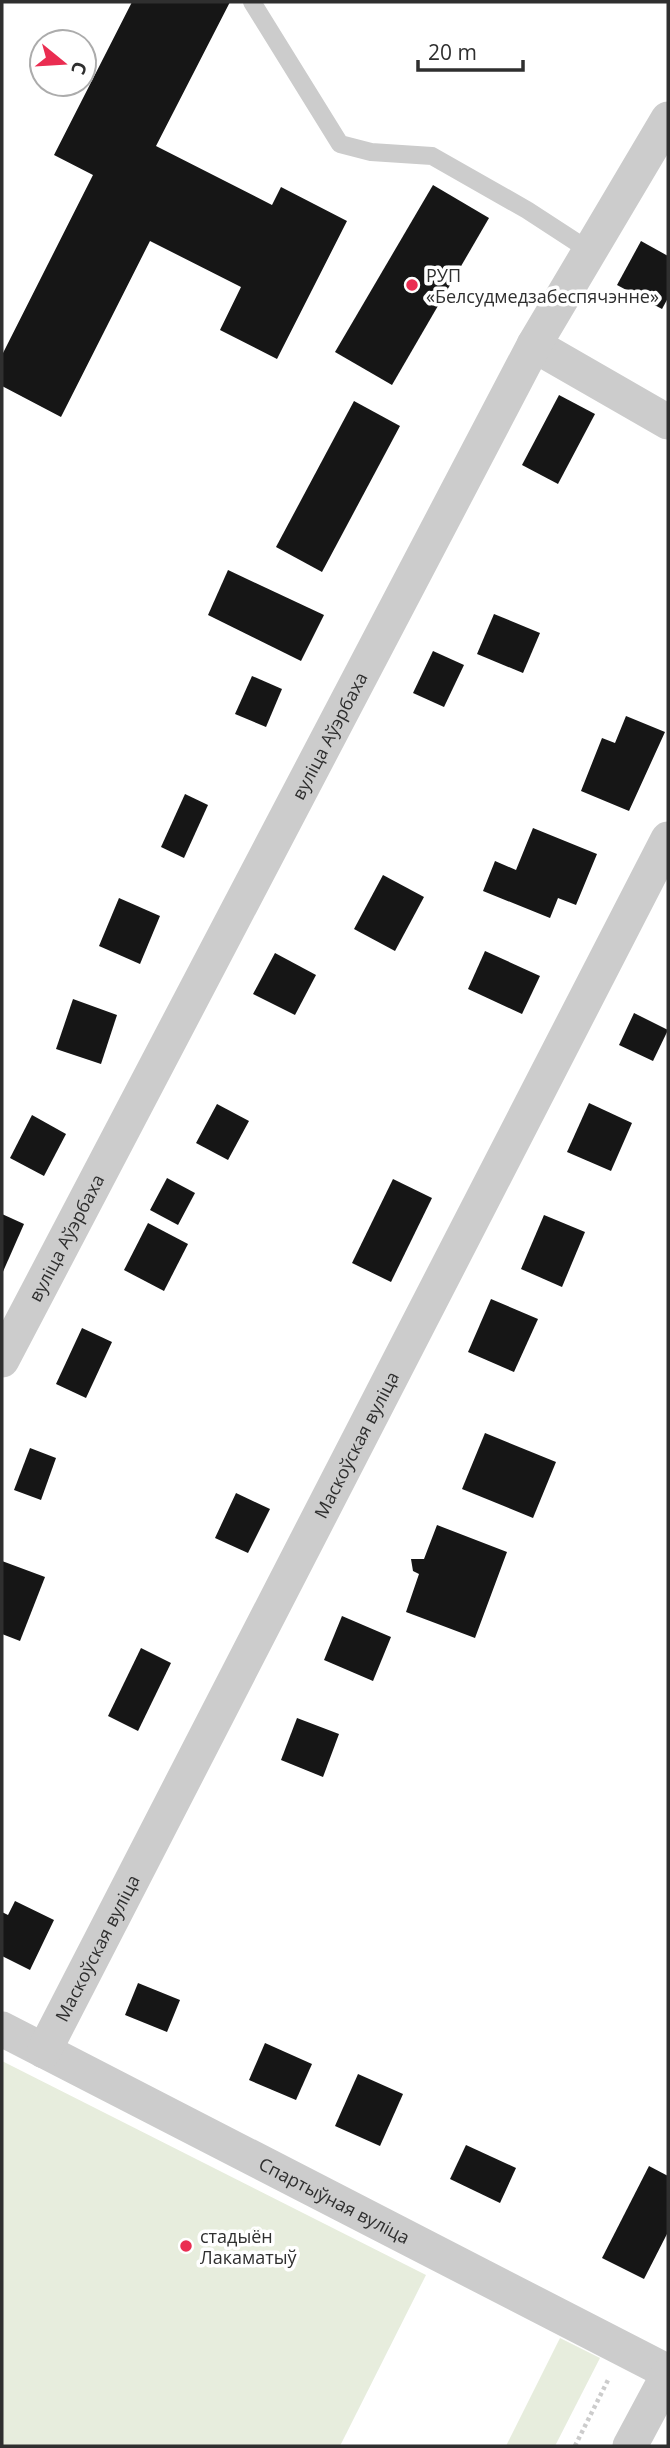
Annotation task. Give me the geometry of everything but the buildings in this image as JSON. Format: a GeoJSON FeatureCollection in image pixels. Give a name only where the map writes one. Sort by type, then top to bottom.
{"type":"FeatureCollection","features":[{"type":"Feature","properties":{"kind":"street","name":"вуліца Аўэрбаха"},"geometry":{"type":"LineString","coordinates":[[2,1360],[534,345],[668,118]]}},
{"type":"Feature","properties":{"kind":"street"},"geometry":{"type":"LineString","coordinates":[[534,345],[668,422]]}},
{"type":"Feature","properties":{"kind":"street","name":"Маскоўская вуліца"},"geometry":{"type":"LineString","coordinates":[[44,2052],[668,838]]}},
{"type":"Feature","properties":{"kind":"street","name":"Спартыўная вуліца"},"geometry":{"type":"LineString","coordinates":[[2,2029],[668,2373]]}},
{"type":"Feature","properties":{"kind":"street"},"geometry":{"type":"LineString","coordinates":[[630,2446],[668,2373]]}},
{"type":"Feature","properties":{"kind":"lane"},"geometry":{"type":"LineString","coordinates":[[252,2],[340,144],[371,152],[432,156],[527,210],[590,251]]}},
{"type":"Feature","properties":{"kind":"path"},"geometry":{"type":"LineString","coordinates":[[575,2446],[624,2349]]}},
{"type":"Feature","properties":{"kind":"green space","name":"стадыён Лакаматыў"},"geometry":{"type":"Polygon","coordinates":[[[2,2061],[426,2275],[340,2446],[2,2446],[2,2061]]]}},
{"type":"Feature","properties":{"kind":"green space"},"geometry":{"type":"Polygon","coordinates":[[[560,2338],[600,2358],[555,2446],[506,2446],[560,2338]]]}},
{"type":"Feature","properties":{"kind":"place","name":"РУП «Белсудмедзабеспячэнне»"},"geometry":{"type":"Point","coordinates":[412,285]}},
{"type":"Feature","properties":{"kind":"place","name":"стадыён Лакаматыў"},"geometry":{"type":"Point","coordinates":[186,2246]}}]}
